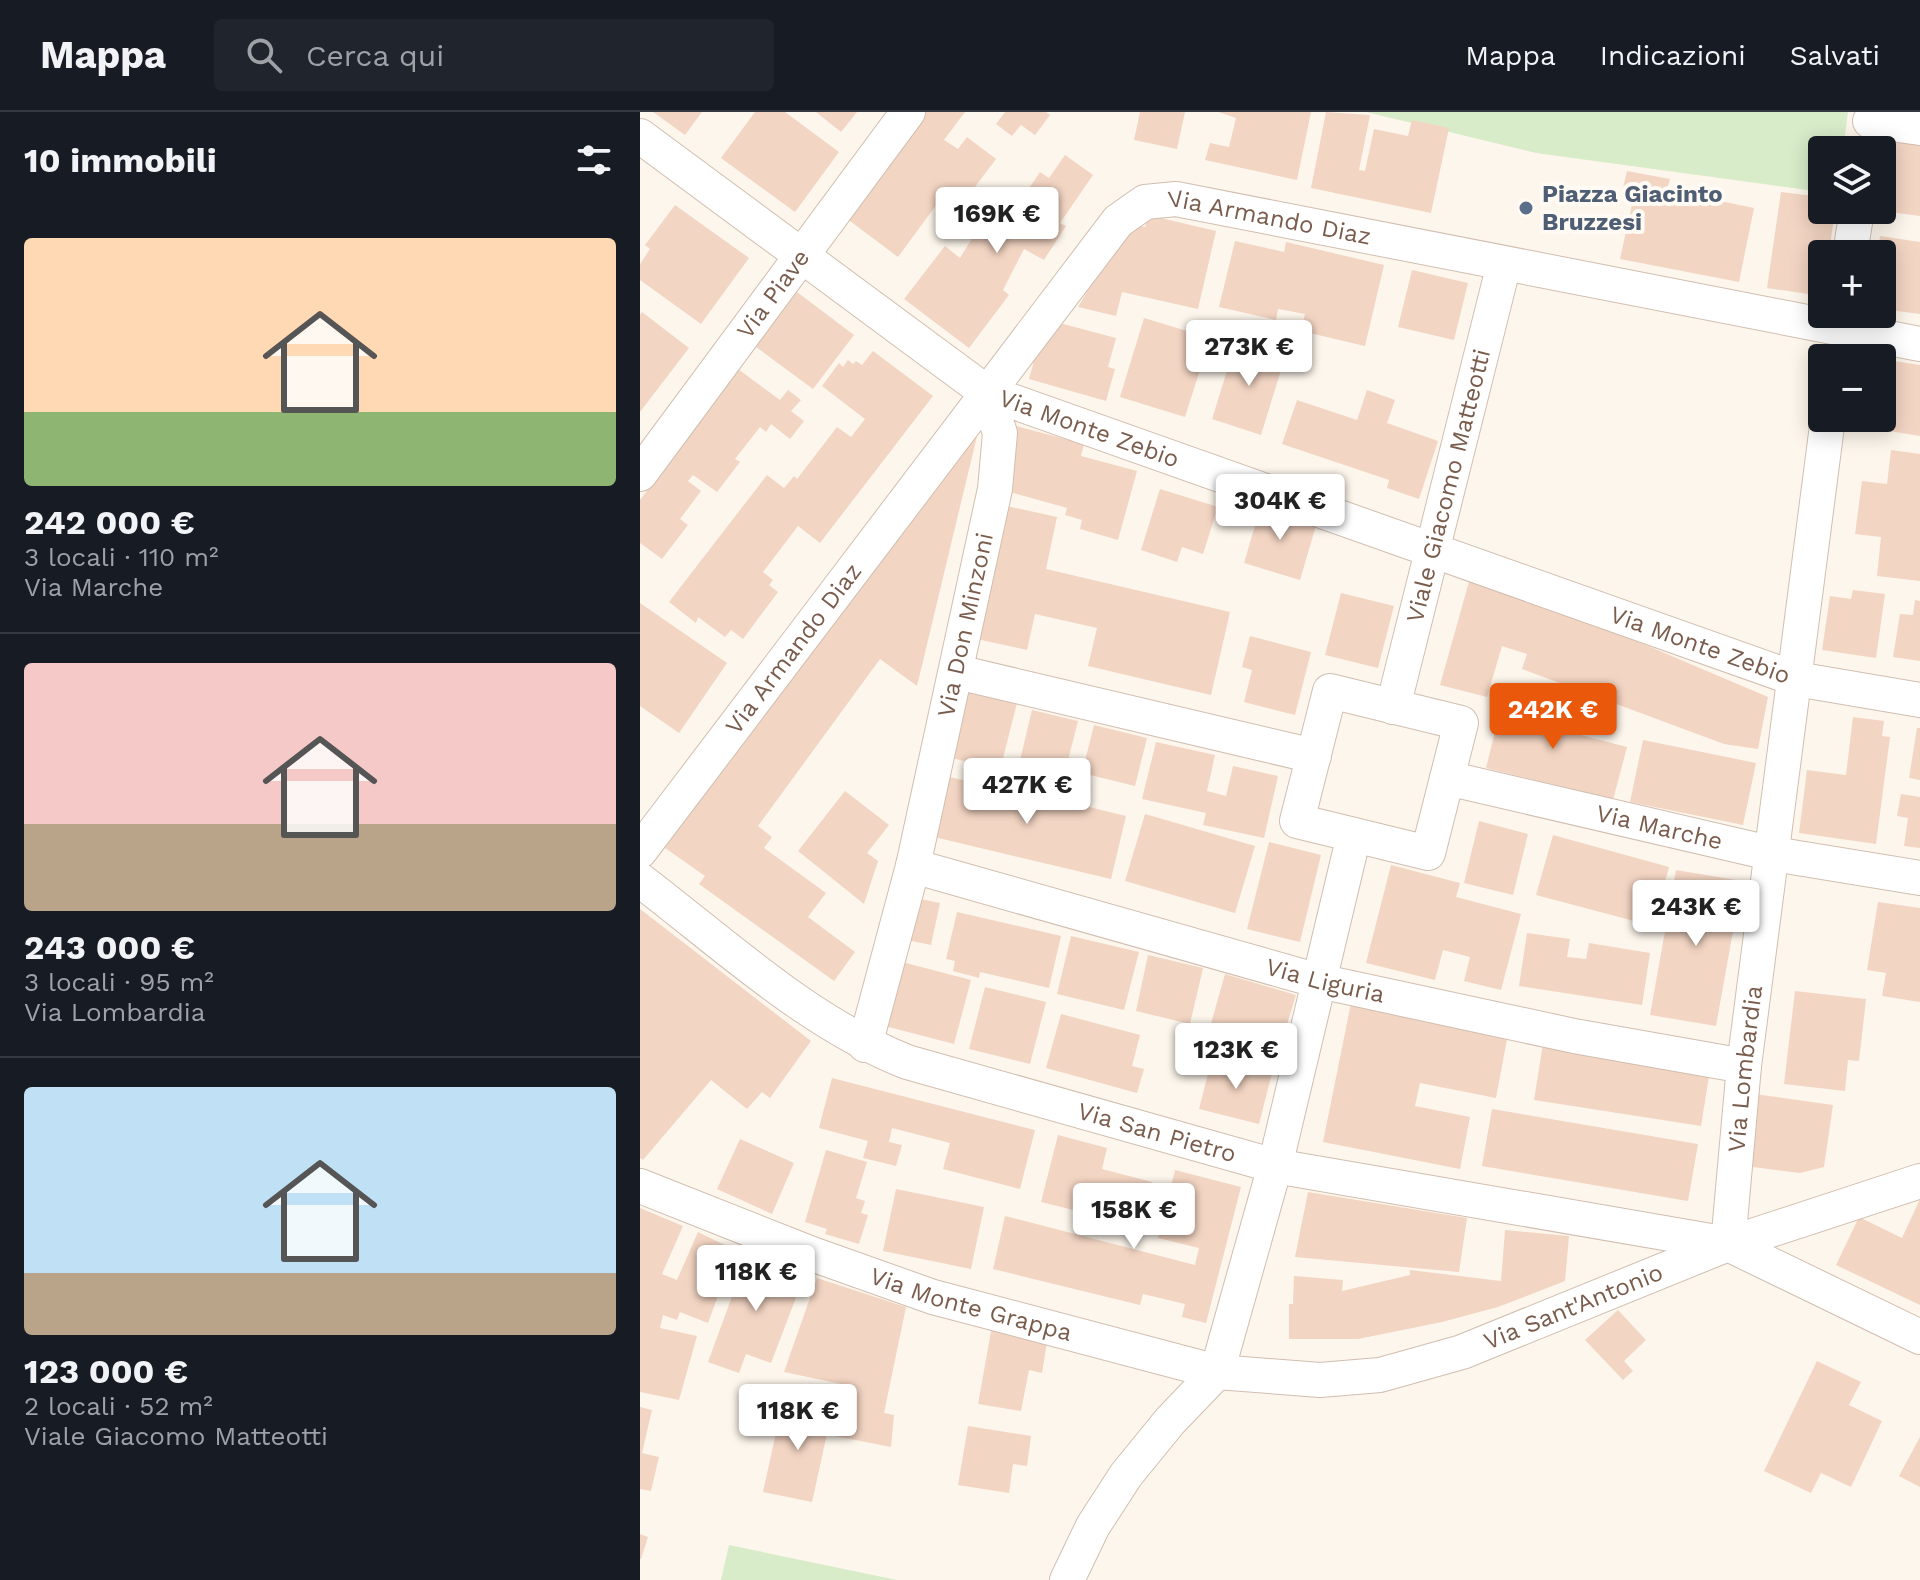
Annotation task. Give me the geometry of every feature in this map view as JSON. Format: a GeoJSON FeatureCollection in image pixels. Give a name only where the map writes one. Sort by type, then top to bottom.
{"type":"FeatureCollection","features":[{"type":"Feature","properties":{"kind":"street","name":"Via Piave"},"geometry":{"type":"LineString","coordinates":[[640,474],[908,112]]}},
{"type":"Feature","properties":{"kind":"street"},"geometry":{"type":"LineString","coordinates":[[1869,128],[1920,128]]}},
{"type":"Feature","properties":{"kind":"street","name":"Via Monte Zebio"},"geometry":{"type":"LineString","coordinates":[[640,136],[986,392],[1796,679],[1920,700]]}},
{"type":"Feature","properties":{"kind":"street","name":"Via Armando Diaz"},"geometry":{"type":"LineString","coordinates":[[640,851],[1118,221],[1145,202],[1176,199],[1839,334],[1920,344]]}},
{"type":"Feature","properties":{"kind":"street","name":"Viale Giacomo Matteotti"},"geometry":{"type":"LineString","coordinates":[[1393,707],[1504,264]]}},
{"type":"Feature","properties":{"kind":"street","name":"Via Don Minzoni"},"geometry":{"type":"LineString","coordinates":[[865,1045],[913,866],[957,672],[1000,459],[997,418],[986,392]]}},
{"type":"Feature","properties":{"kind":"street","name":"Via Lombardia"},"geometry":{"type":"LineString","coordinates":[[1728,1244],[1744,1066],[1774,854],[1826,432]]}},
{"type":"Feature","properties":{"kind":"street"},"geometry":{"type":"LineString","coordinates":[[957,672],[1314,756]]}},
{"type":"Feature","properties":{"kind":"street"},"geometry":{"type":"LineString","coordinates":[[1330,691],[1393,707],[1461,723],[1428,853],[1297,821],[1330,691]]}},
{"type":"Feature","properties":{"kind":"street","name":"Via Marche"},"geometry":{"type":"LineString","coordinates":[[1447,778],[1774,854],[1920,878]]}},
{"type":"Feature","properties":{"kind":"street"},"geometry":{"type":"LineString","coordinates":[[1067,1580],[1093,1526],[1126,1475],[1170,1421],[1217,1372],[1275,1166],[1354,835]]}},
{"type":"Feature","properties":{"kind":"street","name":"Via Liguria"},"geometry":{"type":"LineString","coordinates":[[913,866],[1319,981],[1588,1039],[1744,1066]]}},
{"type":"Feature","properties":{"kind":"street","name":"Via San Pietro"},"geometry":{"type":"LineString","coordinates":[[640,880],[807,1007],[865,1045],[928,1068],[1275,1166],[1728,1244]]}},
{"type":"Feature","properties":{"kind":"street","name":"Via Sant'Antonio"},"geometry":{"type":"LineString","coordinates":[[1217,1372],[1320,1380],[1405,1369],[1491,1342],[1728,1244],[1920,1181]]}},
{"type":"Feature","properties":{"kind":"street","name":"Via Monte Grappa"},"geometry":{"type":"LineString","coordinates":[[640,1186],[891,1283],[1217,1372]]}},
{"type":"Feature","properties":{"kind":"street"},"geometry":{"type":"LineString","coordinates":[[1728,1244],[1920,1337]]}},
{"type":"Feature","properties":{"kind":"green space"},"geometry":{"type":"Polygon","coordinates":[[[1366,112],[1848,112],[1845,136],[1808,136],[1808,190],[1536,153],[1366,112]]]}},
{"type":"Feature","properties":{"kind":"green space"},"geometry":{"type":"Polygon","coordinates":[[[729,1545],[897,1580],[721,1580],[729,1545]]]}},
{"type":"Feature","properties":{"kind":"building"},"geometry":{"type":"Polygon","coordinates":[[[653,112],[702,112],[685,135],[653,112]]]}},
{"type":"Feature","properties":{"kind":"building"},"geometry":{"type":"Polygon","coordinates":[[[755,112],[785,112],[839,152],[795,212],[721,158],[755,112]]]}},
{"type":"Feature","properties":{"kind":"building"},"geometry":{"type":"Polygon","coordinates":[[[816,112],[857,112],[841,132],[816,112]]]}},
{"type":"Feature","properties":{"kind":"building"},"geometry":{"type":"Polygon","coordinates":[[[925,112],[965,112],[944,140],[958,149],[967,137],[996,159],[953,216],[937,204],[898,257],[846,218],[925,112]]]}},
{"type":"Feature","properties":{"kind":"building"},"geometry":{"type":"Polygon","coordinates":[[[1005,112],[1046,112],[1050,115],[1035,135],[1021,125],[1012,136],[996,124],[1005,112]]]}},
{"type":"Feature","properties":{"kind":"building"},"geometry":{"type":"Polygon","coordinates":[[[1140,112],[1185,112],[1177,149],[1134,140],[1140,112]]]}},
{"type":"Feature","properties":{"kind":"building"},"geometry":{"type":"Polygon","coordinates":[[[1218,112],[1311,112],[1297,180],[1205,160],[1210,143],[1229,147],[1236,118],[1218,112]]]}},
{"type":"Feature","properties":{"kind":"building"},"geometry":{"type":"Polygon","coordinates":[[[1326,112],[1370,115],[1359,170],[1365,171],[1374,129],[1408,136],[1412,120],[1449,128],[1431,213],[1311,188],[1326,112]]]}},
{"type":"Feature","properties":{"kind":"building"},"geometry":{"type":"Polygon","coordinates":[[[1896,142],[1920,144],[1920,216],[1896,213],[1896,142]]]}},
{"type":"Feature","properties":{"kind":"building"},"geometry":{"type":"Polygon","coordinates":[[[1065,155],[1093,175],[1060,223],[1066,226],[1044,260],[1024,249],[1003,290],[1009,295],[969,348],[904,299],[945,246],[960,258],[982,222],[996,231],[1019,191],[1023,197],[1040,172],[1049,178],[1065,155]]]}},
{"type":"Feature","properties":{"kind":"building"},"geometry":{"type":"Polygon","coordinates":[[[1627,171],[1670,179],[1667,190],[1754,208],[1739,282],[1620,259],[1634,195],[1622,192],[1627,171]]]}},
{"type":"Feature","properties":{"kind":"building"},"geometry":{"type":"Polygon","coordinates":[[[1781,192],[1808,195],[1808,224],[1833,224],[1831,240],[1808,240],[1808,294],[1767,288],[1781,192]]]}},
{"type":"Feature","properties":{"kind":"building"},"geometry":{"type":"Polygon","coordinates":[[[675,205],[749,258],[701,324],[640,280],[640,264],[650,249],[645,245],[675,205]]]}},
{"type":"Feature","properties":{"kind":"building"},"geometry":{"type":"Polygon","coordinates":[[[1148,215],[1216,231],[1198,309],[1122,292],[1116,316],[1078,307],[1128,223],[1145,227],[1148,215]]]}},
{"type":"Feature","properties":{"kind":"building"},"geometry":{"type":"Polygon","coordinates":[[[1880,236],[1920,242],[1920,314],[1896,311],[1896,240],[1879,240],[1880,236]]]}},
{"type":"Feature","properties":{"kind":"building"},"geometry":{"type":"Polygon","coordinates":[[[1235,241],[1284,252],[1286,242],[1384,265],[1365,346],[1301,331],[1305,314],[1278,309],[1276,320],[1219,307],[1235,241]]]}},
{"type":"Feature","properties":{"kind":"building"},"geometry":{"type":"Polygon","coordinates":[[[1412,270],[1468,283],[1454,340],[1398,327],[1412,270]]]}},
{"type":"Feature","properties":{"kind":"building"},"geometry":{"type":"Polygon","coordinates":[[[793,289],[854,335],[813,389],[752,344],[793,289]]]}},
{"type":"Feature","properties":{"kind":"building"},"geometry":{"type":"Polygon","coordinates":[[[642,312],[689,348],[640,412],[640,315],[642,312]]]}},
{"type":"Feature","properties":{"kind":"building"},"geometry":{"type":"Polygon","coordinates":[[[1144,318],[1210,338],[1185,417],[1120,397],[1144,318]]]}},
{"type":"Feature","properties":{"kind":"building"},"geometry":{"type":"Polygon","coordinates":[[[1052,321],[1116,338],[1108,367],[1115,369],[1106,401],[1029,379],[1041,335],[1052,321]]]}},
{"type":"Feature","properties":{"kind":"building"},"geometry":{"type":"Polygon","coordinates":[[[1236,342],[1285,357],[1261,435],[1212,419],[1236,342]]]}},
{"type":"Feature","properties":{"kind":"building"},"geometry":{"type":"Polygon","coordinates":[[[873,351],[933,396],[820,543],[798,526],[763,572],[773,580],[769,585],[778,592],[743,639],[731,630],[725,637],[698,617],[696,623],[669,602],[767,475],[784,488],[794,476],[797,479],[837,427],[851,437],[865,419],[822,386],[839,363],[843,367],[848,360],[862,365],[873,351]]]}},
{"type":"Feature","properties":{"kind":"building"},"geometry":{"type":"Polygon","coordinates":[[[1896,361],[1920,365],[1920,436],[1895,432],[1896,361]]]}},
{"type":"Feature","properties":{"kind":"building"},"geometry":{"type":"Polygon","coordinates":[[[738,369],[780,400],[788,390],[801,400],[791,411],[804,421],[790,439],[771,424],[766,432],[760,427],[735,459],[740,462],[717,492],[693,475],[688,481],[701,491],[680,519],[688,525],[662,559],[640,543],[640,500],[738,369]]]}},
{"type":"Feature","properties":{"kind":"building"},"geometry":{"type":"Polygon","coordinates":[[[1367,390],[1395,400],[1387,423],[1438,441],[1419,499],[1387,488],[1389,480],[1282,444],[1297,400],[1357,420],[1367,390]]]}},
{"type":"Feature","properties":{"kind":"building"},"geometry":{"type":"Polygon","coordinates":[[[1016,426],[1084,444],[1081,456],[1137,471],[1118,540],[1080,529],[1082,520],[1065,515],[1067,508],[999,489],[1016,426]]]}},
{"type":"Feature","properties":{"kind":"building"},"geometry":{"type":"Polygon","coordinates":[[[968,430],[977,436],[917,686],[880,659],[758,826],[772,837],[764,848],[826,893],[808,917],[855,952],[834,981],[699,884],[705,876],[665,848],[968,430]]]}},
{"type":"Feature","properties":{"kind":"building"},"geometry":{"type":"Polygon","coordinates":[[[1891,450],[1920,454],[1920,581],[1877,576],[1881,537],[1855,534],[1862,481],[1887,484],[1891,450]]]}},
{"type":"Feature","properties":{"kind":"building"},"geometry":{"type":"Polygon","coordinates":[[[1160,489],[1218,507],[1203,554],[1182,547],[1177,562],[1141,550],[1160,489]]]}},
{"type":"Feature","properties":{"kind":"building"},"geometry":{"type":"Polygon","coordinates":[[[1002,505],[1057,517],[1046,569],[1230,612],[1211,695],[1088,666],[1097,628],[1035,614],[1027,650],[972,638],[1002,505]]]}},
{"type":"Feature","properties":{"kind":"building"},"geometry":{"type":"Polygon","coordinates":[[[1261,505],[1317,522],[1300,580],[1244,563],[1261,505]]]}},
{"type":"Feature","properties":{"kind":"building"},"geometry":{"type":"Polygon","coordinates":[[[1472,571],[1768,697],[1758,749],[1724,744],[1522,669],[1527,654],[1502,646],[1487,697],[1440,685],[1472,571]]]}},
{"type":"Feature","properties":{"kind":"building"},"geometry":{"type":"Polygon","coordinates":[[[1853,590],[1885,594],[1876,658],[1822,650],[1830,596],[1851,599],[1853,590]]]}},
{"type":"Feature","properties":{"kind":"building"},"geometry":{"type":"Polygon","coordinates":[[[1341,593],[1394,606],[1378,668],[1325,655],[1341,593]]]}},
{"type":"Feature","properties":{"kind":"building"},"geometry":{"type":"Polygon","coordinates":[[[1915,600],[1920,601],[1920,661],[1893,657],[1900,614],[1913,615],[1915,600]]]}},
{"type":"Feature","properties":{"kind":"building"},"geometry":{"type":"Polygon","coordinates":[[[640,603],[727,663],[679,733],[640,706],[640,603]]]}},
{"type":"Feature","properties":{"kind":"building"},"geometry":{"type":"Polygon","coordinates":[[[1250,636],[1311,652],[1295,715],[1244,702],[1252,670],[1242,667],[1250,636]]]}},
{"type":"Feature","properties":{"kind":"building"},"geometry":{"type":"Polygon","coordinates":[[[961,689],[1017,703],[1000,770],[944,756],[961,689]]]}},
{"type":"Feature","properties":{"kind":"building"},"geometry":{"type":"Polygon","coordinates":[[[1518,696],[1563,708],[1558,729],[1627,747],[1613,800],[1486,768],[1502,703],[1516,706],[1518,696]]]}},
{"type":"Feature","properties":{"kind":"building"},"geometry":{"type":"Polygon","coordinates":[[[1032,710],[1078,721],[1061,788],[1016,777],[1032,710]]]}},
{"type":"Feature","properties":{"kind":"building"},"geometry":{"type":"Polygon","coordinates":[[[1853,717],[1884,721],[1882,736],[1890,737],[1876,844],[1799,833],[1807,770],[1846,775],[1853,717]]]}},
{"type":"Feature","properties":{"kind":"building"},"geometry":{"type":"Polygon","coordinates":[[[1094,725],[1147,738],[1135,786],[1082,773],[1094,725]]]}},
{"type":"Feature","properties":{"kind":"building"},"geometry":{"type":"Polygon","coordinates":[[[1917,728],[1920,728],[1920,780],[1909,778],[1917,728]]]}},
{"type":"Feature","properties":{"kind":"building"},"geometry":{"type":"Polygon","coordinates":[[[1643,740],[1756,763],[1743,825],[1630,802],[1643,740]]]}},
{"type":"Feature","properties":{"kind":"building"},"geometry":{"type":"Polygon","coordinates":[[[1156,742],[1215,755],[1207,791],[1226,796],[1233,766],[1278,776],[1264,838],[1203,825],[1206,813],[1142,799],[1156,742]]]}},
{"type":"Feature","properties":{"kind":"building"},"geometry":{"type":"Polygon","coordinates":[[[941,775],[993,787],[991,797],[1004,800],[1007,787],[1126,816],[1111,879],[926,835],[941,775]]]}},
{"type":"Feature","properties":{"kind":"building"},"geometry":{"type":"Polygon","coordinates":[[[845,791],[889,825],[867,853],[878,861],[864,904],[798,851],[845,791]]]}},
{"type":"Feature","properties":{"kind":"building"},"geometry":{"type":"Polygon","coordinates":[[[1901,794],[1920,797],[1920,848],[1904,846],[1908,818],[1897,816],[1901,794]]]}},
{"type":"Feature","properties":{"kind":"building"},"geometry":{"type":"Polygon","coordinates":[[[1145,814],[1255,846],[1235,913],[1125,881],[1145,814]]]}},
{"type":"Feature","properties":{"kind":"building"},"geometry":{"type":"Polygon","coordinates":[[[1479,821],[1528,834],[1513,895],[1464,883],[1479,821]]]}},
{"type":"Feature","properties":{"kind":"building"},"geometry":{"type":"Polygon","coordinates":[[[1553,835],[1669,867],[1653,926],[1536,895],[1553,835]]]}},
{"type":"Feature","properties":{"kind":"building"},"geometry":{"type":"Polygon","coordinates":[[[1269,842],[1321,855],[1300,942],[1247,929],[1269,842]]]}},
{"type":"Feature","properties":{"kind":"building"},"geometry":{"type":"Polygon","coordinates":[[[1391,865],[1460,883],[1456,897],[1521,914],[1501,990],[1464,981],[1470,957],[1443,950],[1435,980],[1366,963],[1391,865]]]}},
{"type":"Feature","properties":{"kind":"building"},"geometry":{"type":"Polygon","coordinates":[[[1676,870],[1742,881],[1716,1026],[1650,1015],[1676,870]]]}},
{"type":"Feature","properties":{"kind":"building"},"geometry":{"type":"Polygon","coordinates":[[[911,897],[940,903],[931,945],[902,939],[911,897]]]}},
{"type":"Feature","properties":{"kind":"building"},"geometry":{"type":"Polygon","coordinates":[[[1878,902],[1920,908],[1920,1002],[1882,996],[1886,973],[1867,970],[1878,902]]]}},
{"type":"Feature","properties":{"kind":"building"},"geometry":{"type":"Polygon","coordinates":[[[640,909],[811,1041],[770,1098],[762,1092],[747,1109],[711,1080],[643,1160],[640,1158],[640,909]]]}},
{"type":"Feature","properties":{"kind":"building"},"geometry":{"type":"Polygon","coordinates":[[[957,912],[1061,936],[1049,988],[980,972],[979,978],[953,971],[955,961],[946,959],[957,912]]]}},
{"type":"Feature","properties":{"kind":"building"},"geometry":{"type":"Polygon","coordinates":[[[1527,933],[1570,939],[1567,957],[1586,959],[1589,943],[1650,953],[1642,1005],[1519,986],[1527,933]]]}},
{"type":"Feature","properties":{"kind":"building"},"geometry":{"type":"Polygon","coordinates":[[[1071,936],[1139,952],[1124,1010],[1057,994],[1071,936]]]}},
{"type":"Feature","properties":{"kind":"building"},"geometry":{"type":"Polygon","coordinates":[[[1148,955],[1203,968],[1190,1024],[1136,1011],[1148,955]]]}},
{"type":"Feature","properties":{"kind":"building"},"geometry":{"type":"Polygon","coordinates":[[[902,962],[971,980],[954,1044],[885,1026],[902,962]]]}},
{"type":"Feature","properties":{"kind":"building"},"geometry":{"type":"Polygon","coordinates":[[[1225,974],[1296,995],[1278,1054],[1208,1034],[1225,974]]]}},
{"type":"Feature","properties":{"kind":"building"},"geometry":{"type":"Polygon","coordinates":[[[985,987],[1046,1002],[1030,1064],[969,1049],[985,987]]]}},
{"type":"Feature","properties":{"kind":"building"},"geometry":{"type":"Polygon","coordinates":[[[1795,991],[1866,999],[1859,1061],[1848,1060],[1845,1091],[1784,1084],[1795,991]]]}},
{"type":"Feature","properties":{"kind":"building"},"geometry":{"type":"Polygon","coordinates":[[[1351,1003],[1508,1034],[1496,1098],[1420,1083],[1415,1106],[1470,1117],[1460,1169],[1323,1142],[1351,1003]]]}},
{"type":"Feature","properties":{"kind":"building"},"geometry":{"type":"Polygon","coordinates":[[[1061,1014],[1140,1035],[1132,1066],[1144,1069],[1137,1093],[1046,1068],[1061,1014]]]}},
{"type":"Feature","properties":{"kind":"building"},"geometry":{"type":"Polygon","coordinates":[[[1543,1044],[1710,1070],[1701,1126],[1534,1100],[1543,1044]]]}},
{"type":"Feature","properties":{"kind":"building"},"geometry":{"type":"Polygon","coordinates":[[[1212,1058],[1272,1073],[1259,1124],[1199,1109],[1212,1058]]]}},
{"type":"Feature","properties":{"kind":"building"},"geometry":{"type":"Polygon","coordinates":[[[832,1078],[1035,1130],[1020,1189],[943,1169],[950,1143],[892,1128],[889,1142],[902,1145],[896,1166],[863,1158],[868,1141],[819,1128],[832,1078]]]}},
{"type":"Feature","properties":{"kind":"building"},"geometry":{"type":"Polygon","coordinates":[[[1755,1094],[1833,1105],[1824,1167],[1800,1173],[1745,1166],[1755,1094]]]}},
{"type":"Feature","properties":{"kind":"building"},"geometry":{"type":"Polygon","coordinates":[[[1492,1109],[1698,1144],[1688,1201],[1482,1166],[1492,1109]]]}},
{"type":"Feature","properties":{"kind":"building"},"geometry":{"type":"Polygon","coordinates":[[[1058,1135],[1107,1148],[1102,1169],[1152,1182],[1141,1227],[1041,1202],[1058,1135]]]}},
{"type":"Feature","properties":{"kind":"building"},"geometry":{"type":"Polygon","coordinates":[[[740,1139],[794,1163],[772,1214],[717,1189],[740,1139]]]}},
{"type":"Feature","properties":{"kind":"building"},"geometry":{"type":"Polygon","coordinates":[[[826,1150],[867,1162],[856,1198],[865,1201],[861,1213],[868,1215],[859,1244],[825,1234],[827,1229],[805,1222],[826,1150]]]}},
{"type":"Feature","properties":{"kind":"building"},"geometry":{"type":"Polygon","coordinates":[[[1175,1170],[1241,1187],[1206,1323],[1182,1317],[1185,1304],[1143,1294],[1140,1305],[993,1269],[1005,1216],[1195,1265],[1199,1248],[1158,1238],[1175,1170]]]}},
{"type":"Feature","properties":{"kind":"building"},"geometry":{"type":"Polygon","coordinates":[[[896,1189],[984,1207],[971,1269],[883,1251],[896,1189]]]}},
{"type":"Feature","properties":{"kind":"building"},"geometry":{"type":"Polygon","coordinates":[[[1308,1192],[1467,1218],[1459,1272],[1295,1257],[1308,1192]]]}},
{"type":"Feature","properties":{"kind":"building"},"geometry":{"type":"Polygon","coordinates":[[[1920,1199],[1920,1305],[1836,1265],[1859,1217],[1902,1238],[1920,1199]]]}},
{"type":"Feature","properties":{"kind":"building"},"geometry":{"type":"Polygon","coordinates":[[[640,1208],[683,1226],[662,1274],[677,1280],[698,1232],[735,1250],[708,1323],[680,1312],[677,1320],[663,1315],[660,1328],[697,1336],[679,1400],[640,1392],[640,1208]]]}},
{"type":"Feature","properties":{"kind":"building"},"geometry":{"type":"Polygon","coordinates":[[[1505,1230],[1569,1236],[1565,1281],[1498,1307],[1442,1322],[1358,1339],[1289,1339],[1289,1304],[1293,1304],[1294,1276],[1343,1280],[1342,1291],[1410,1275],[1410,1270],[1501,1281],[1505,1230]]]}},
{"type":"Feature","properties":{"kind":"building"},"geometry":{"type":"Polygon","coordinates":[[[748,1253],[805,1274],[771,1363],[746,1354],[739,1373],[708,1362],[748,1253]]]}},
{"type":"Feature","properties":{"kind":"building"},"geometry":{"type":"Polygon","coordinates":[[[817,1278],[906,1307],[884,1413],[894,1415],[891,1447],[830,1435],[841,1384],[784,1372],[817,1278]]]}},
{"type":"Feature","properties":{"kind":"building"},"geometry":{"type":"Polygon","coordinates":[[[1618,1310],[1646,1340],[1624,1361],[1633,1371],[1623,1380],[1585,1340],[1618,1310]]]}},
{"type":"Feature","properties":{"kind":"building"},"geometry":{"type":"Polygon","coordinates":[[[992,1326],[1048,1336],[1042,1373],[1029,1370],[1021,1411],[978,1404],[992,1326]]]}},
{"type":"Feature","properties":{"kind":"building"},"geometry":{"type":"Polygon","coordinates":[[[1817,1361],[1861,1382],[1849,1405],[1882,1421],[1851,1487],[1821,1473],[1811,1493],[1764,1471],[1817,1361]]]}},
{"type":"Feature","properties":{"kind":"building"},"geometry":{"type":"Polygon","coordinates":[[[783,1401],[832,1411],[812,1502],[763,1492],[783,1401]]]}},
{"type":"Feature","properties":{"kind":"building"},"geometry":{"type":"Polygon","coordinates":[[[640,1407],[652,1410],[642,1453],[659,1457],[651,1491],[640,1489],[640,1407]]]}},
{"type":"Feature","properties":{"kind":"building"},"geometry":{"type":"Polygon","coordinates":[[[968,1426],[1031,1436],[1027,1466],[1013,1464],[1009,1493],[958,1485],[968,1426]]]}},
{"type":"Feature","properties":{"kind":"building"},"geometry":{"type":"Polygon","coordinates":[[[1920,1437],[1920,1487],[1899,1476],[1920,1437]]]}},
{"type":"Feature","properties":{"kind":"building"},"geometry":{"type":"Polygon","coordinates":[[[640,1534],[648,1537],[641,1559],[640,1559],[640,1534]]]}},
{"type":"Feature","properties":{"kind":"place","name":"Piazza Giacinto Bruzzesi"},"geometry":{"type":"Point","coordinates":[1526,208]}}]}
